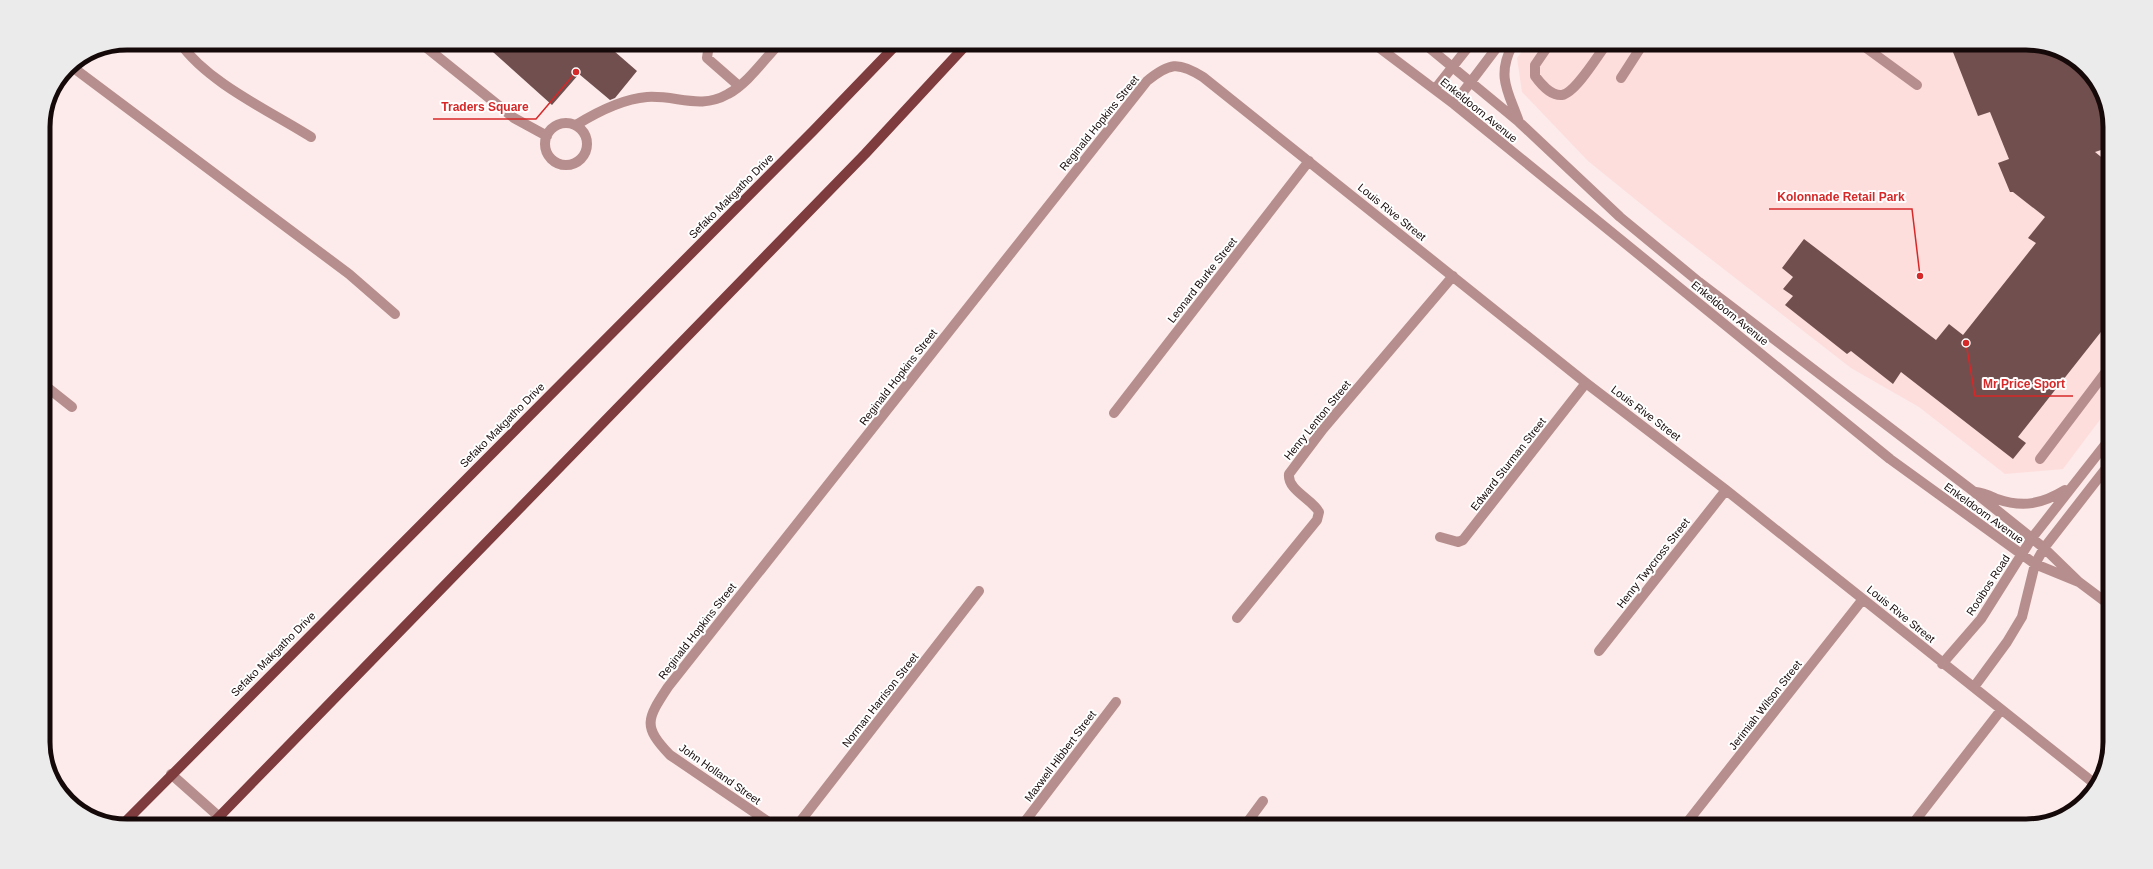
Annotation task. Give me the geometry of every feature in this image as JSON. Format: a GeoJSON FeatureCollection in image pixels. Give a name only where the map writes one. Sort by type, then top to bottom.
{"type":"FeatureCollection","features":[{"type":"Feature","properties":{"kind":"main road","name":"Sefako Makgatho Drive"},"geometry":{"type":"LineString","coordinates":[[128,819],[813,131],[891,50]]}},
{"type":"Feature","properties":{"kind":"main road"},"geometry":{"type":"LineString","coordinates":[[221,819],[865,154],[961,50]]}},
{"type":"Feature","properties":{"kind":"street"},"geometry":{"type":"LineString","coordinates":[[186,50],[198,64],[217,79],[311,137]]}},
{"type":"Feature","properties":{"kind":"street"},"geometry":{"type":"LineString","coordinates":[[429,50],[514,118],[547,136]]}},
{"type":"Feature","properties":{"kind":"street"},"geometry":{"type":"LineString","coordinates":[[708,50],[707,58],[740,86]]}},
{"type":"Feature","properties":{"kind":"street"},"geometry":{"type":"LineString","coordinates":[[576,125],[586,136],[588,142],[583,156],[573,164],[559,164],[548,156],[545,143],[547,136],[556,125],[562,123],[576,125],[601,110],[627,101],[652,97],[700,103],[729,94],[740,86],[773,50]]}},
{"type":"Feature","properties":{"kind":"street","name":"Enkeldoorn Avenue"},"geometry":{"type":"LineString","coordinates":[[1382,50],[1454,104],[1890,459],[2035,564],[2079,582]]}},
{"type":"Feature","properties":{"kind":"street","name":"Enkeldoorn Avenue"},"geometry":{"type":"LineString","coordinates":[[1431,50],[1519,122],[1620,218],[1699,282],[2032,538],[2079,582],[2103,600]]}},
{"type":"Feature","properties":{"kind":"street"},"geometry":{"type":"LineString","coordinates":[[1435,89],[1465,50]]}},
{"type":"Feature","properties":{"kind":"street"},"geometry":{"type":"LineString","coordinates":[[1454,104],[1495,50]]}},
{"type":"Feature","properties":{"kind":"street"},"geometry":{"type":"LineString","coordinates":[[1511,50],[1504,69],[1504,79],[1519,122]]}},
{"type":"Feature","properties":{"kind":"street"},"geometry":{"type":"LineString","coordinates":[[1545,50],[1535,66],[1535,76],[1543,86],[1555,94],[1562,95],[1570,91],[1579,81],[1602,50]]}},
{"type":"Feature","properties":{"kind":"street"},"geometry":{"type":"LineString","coordinates":[[1621,78],[1639,50]]}},
{"type":"Feature","properties":{"kind":"street"},"geometry":{"type":"LineString","coordinates":[[1869,50],[1917,85]]}},
{"type":"Feature","properties":{"kind":"street","name":"Louis Rive Street"},"geometry":{"type":"LineString","coordinates":[[1180,66],[1190,68],[1203,77],[1586,383],[1726,490],[1942,664],[1974,687],[2092,782]]}},
{"type":"Feature","properties":{"kind":"street","name":"Reginald Hopkins Street"},"geometry":{"type":"LineString","coordinates":[[650,721],[655,707],[668,687],[1147,82],[1162,69],[1180,66]]}},
{"type":"Feature","properties":{"kind":"street"},"geometry":{"type":"LineString","coordinates":[[76,70],[349,274],[395,314]]}},
{"type":"Feature","properties":{"kind":"street","name":"Leonard Burke Street"},"geometry":{"type":"LineString","coordinates":[[1114,412],[1309,161]]}},
{"type":"Feature","properties":{"kind":"street","name":"Henry Lenton Street"},"geometry":{"type":"LineString","coordinates":[[1237,618],[1317,520],[1319,512],[1316,506],[1292,486],[1288,480],[1289,474],[1323,430],[1453,276]]}},
{"type":"Feature","properties":{"kind":"street"},"geometry":{"type":"LineString","coordinates":[[2040,459],[2103,376]]}},
{"type":"Feature","properties":{"kind":"street","name":"Edward Sturman Street"},"geometry":{"type":"LineString","coordinates":[[1440,537],[1452,542],[1463,540],[1586,383]]}},
{"type":"Feature","properties":{"kind":"street"},"geometry":{"type":"LineString","coordinates":[[50,390],[72,407]]}},
{"type":"Feature","properties":{"kind":"street","name":"Rooibos Road"},"geometry":{"type":"LineString","coordinates":[[1942,664],[1980,620],[2032,538],[2103,447]]}},
{"type":"Feature","properties":{"kind":"street"},"geometry":{"type":"LineString","coordinates":[[1974,687],[2020,622],[2035,564],[2044,548],[2103,473]]}},
{"type":"Feature","properties":{"kind":"street"},"geometry":{"type":"LineString","coordinates":[[1972,491],[2011,503],[2026,505],[2041,503],[2070,488]]}},
{"type":"Feature","properties":{"kind":"street","name":"Henry Twycross Street"},"geometry":{"type":"LineString","coordinates":[[1599,651],[1726,490]]}},
{"type":"Feature","properties":{"kind":"street","name":"Norman Harrison Street"},"geometry":{"type":"LineString","coordinates":[[802,819],[980,591]]}},
{"type":"Feature","properties":{"kind":"street","name":"Jerimiah Wilson Street"},"geometry":{"type":"LineString","coordinates":[[1690,819],[1863,599]]}},
{"type":"Feature","properties":{"kind":"street","name":"Maxwell Hibbert Street"},"geometry":{"type":"LineString","coordinates":[[1027,819],[1116,702]]}},
{"type":"Feature","properties":{"kind":"street"},"geometry":{"type":"LineString","coordinates":[[1916,819],[2001,710]]}},
{"type":"Feature","properties":{"kind":"street","name":"John Holland Street"},"geometry":{"type":"LineString","coordinates":[[650,721],[651,731],[670,755],[764,819]]}},
{"type":"Feature","properties":{"kind":"street"},"geometry":{"type":"LineString","coordinates":[[171,774],[219,819]]}},
{"type":"Feature","properties":{"kind":"street"},"geometry":{"type":"LineString","coordinates":[[1250,819],[1263,801]]}},
{"type":"Feature","properties":{"kind":"shaded area"},"geometry":{"type":"Polygon","coordinates":[[[1523,50],[2026,50],[2051,54],[2069,63],[2087,80],[2093,88],[2100,107],[2103,122],[2103,416],[2063,469],[2005,474],[1919,407],[1851,368],[1667,225],[1588,161],[1522,92],[1517,58],[1523,50]]]}},
{"type":"Feature","properties":{"kind":"building"},"geometry":{"type":"Polygon","coordinates":[[[491,50],[613,50],[637,71],[615,98],[610,100],[579,74],[552,105],[491,50]]]}},
{"type":"Feature","properties":{"kind":"building"},"geometry":{"type":"Polygon","coordinates":[[[1952,50],[2026,50],[2051,54],[2060,58],[2073,66],[2093,88],[2100,107],[2103,122],[2103,149],[2095,152],[2103,158],[2103,329],[2018,437],[2026,443],[2013,459],[1901,372],[1893,384],[1851,351],[1847,354],[1785,305],[1793,296],[1783,289],[1793,277],[1782,268],[1804,239],[1936,340],[1949,324],[1963,335],[2036,243],[2028,238],[2045,217],[2013,192],[2010,192],[1998,163],[2009,159],[1990,112],[1978,116],[1952,50]]]}},
{"type":"Feature","properties":{"kind":"place","name":"Traders Square"},"geometry":{"type":"Point","coordinates":[576,72]}},
{"type":"Feature","properties":{"kind":"place","name":"Kolonnade Retail Park"},"geometry":{"type":"Point","coordinates":[1920,276]}},
{"type":"Feature","properties":{"kind":"place","name":"Mr Price Sport"},"geometry":{"type":"Point","coordinates":[1966,343]}}]}
